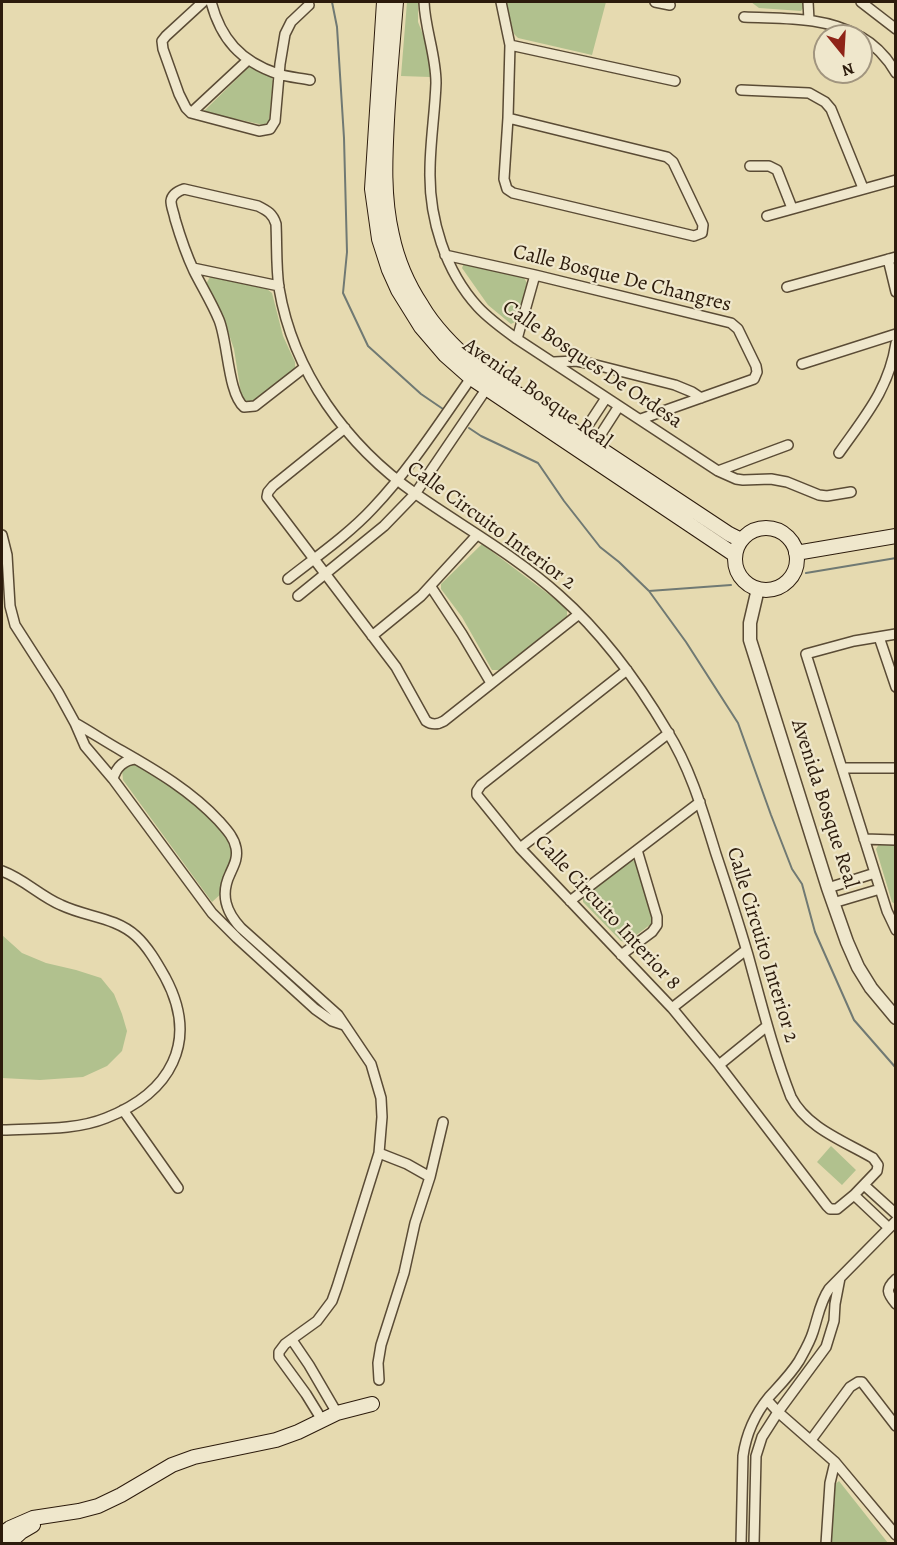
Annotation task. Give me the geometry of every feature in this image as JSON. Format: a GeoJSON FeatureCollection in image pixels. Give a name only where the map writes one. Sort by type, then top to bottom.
{"type":"FeatureCollection","features":[{"type":"Feature","properties":{"kind":"main road","name":"Avenida Bosque Real"},"geometry":{"type":"LineString","coordinates":[[384,2],[387,206],[398,257],[422,307],[441,333],[477,367],[735,555]]}},
{"type":"Feature","properties":{"kind":"main road","name":"Avenida Bosque Real"},"geometry":{"type":"LineString","coordinates":[[396,2],[372,189],[380,239],[389,270],[398,291],[421,327],[445,355],[471,378],[578,441]]}},
{"type":"Feature","properties":{"kind":"main road","name":"Avenida Bosque Real"},"geometry":{"type":"LineString","coordinates":[[591,450],[741,540]]}},
{"type":"Feature","properties":{"kind":"main road"},"geometry":{"type":"LineString","coordinates":[[763,529],[780,532],[788,538],[796,553],[794,571],[783,585],[774,589],[757,589],[749,585],[737,572],[735,564],[735,555],[741,540],[754,531],[763,529]]}},
{"type":"Feature","properties":{"kind":"main road"},"geometry":{"type":"LineString","coordinates":[[796,553],[896,537]]}},
{"type":"Feature","properties":{"kind":"main road"},"geometry":{"type":"LineString","coordinates":[[2,1534],[33,1518],[98,1506],[172,1465],[194,1457],[276,1440],[337,1413],[372,1404]]}},
{"type":"Feature","properties":{"kind":"main road"},"geometry":{"type":"LineString","coordinates":[[8,1544],[21,1533],[51,1515]]}},
{"type":"Feature","properties":{"kind":"street"},"geometry":{"type":"LineString","coordinates":[[203,2],[162,41],[178,94],[191,113],[260,131],[270,129],[275,121],[282,45],[287,27],[309,6]]}},
{"type":"Feature","properties":{"kind":"street"},"geometry":{"type":"LineString","coordinates":[[211,2],[221,30],[229,43],[248,60],[279,74],[310,80]]}},
{"type":"Feature","properties":{"kind":"street","name":"Calle Bosques De Ordesa"},"geometry":{"type":"LineString","coordinates":[[424,2],[436,82],[430,172],[432,202],[437,230],[445,255],[478,307],[517,339],[718,471],[743,480],[771,479],[787,482],[819,495],[851,492]]}},
{"type":"Feature","properties":{"kind":"street"},"geometry":{"type":"LineString","coordinates":[[501,2],[510,45],[504,178],[507,189],[510,192],[694,236],[702,233],[703,225],[672,162],[667,157],[508,118]]}},
{"type":"Feature","properties":{"kind":"street"},"geometry":{"type":"LineString","coordinates":[[655,2],[670,5]]}},
{"type":"Feature","properties":{"kind":"street"},"geometry":{"type":"LineString","coordinates":[[808,2],[809,20]]}},
{"type":"Feature","properties":{"kind":"street"},"geometry":{"type":"LineString","coordinates":[[861,2],[896,29]]}},
{"type":"Feature","properties":{"kind":"street"},"geometry":{"type":"LineString","coordinates":[[744,17],[809,20],[833,24]]}},
{"type":"Feature","properties":{"kind":"street"},"geometry":{"type":"LineString","coordinates":[[510,45],[675,81]]}},
{"type":"Feature","properties":{"kind":"street"},"geometry":{"type":"LineString","coordinates":[[873,46],[892,65],[896,73]]}},
{"type":"Feature","properties":{"kind":"street"},"geometry":{"type":"LineString","coordinates":[[191,113],[248,60]]}},
{"type":"Feature","properties":{"kind":"street"},"geometry":{"type":"LineString","coordinates":[[741,90],[809,93],[819,97],[831,109],[863,188]]}},
{"type":"Feature","properties":{"kind":"street"},"geometry":{"type":"LineString","coordinates":[[750,166],[769,166],[777,170],[792,208]]}},
{"type":"Feature","properties":{"kind":"street"},"geometry":{"type":"LineString","coordinates":[[767,216],[896,180]]}},
{"type":"Feature","properties":{"kind":"street","name":"Calle Circuito Interior 2"},"geometry":{"type":"LineString","coordinates":[[193,268],[171,205],[171,198],[175,194],[184,189],[258,206],[273,216],[276,224],[279,286],[285,315],[293,342],[326,404],[372,459],[398,481],[559,594],[627,670],[669,733],[693,783],[746,950],[767,1026],[795,1106],[821,1129],[873,1158],[878,1167],[877,1171],[854,1195],[834,1210]]}},
{"type":"Feature","properties":{"kind":"street","name":"Calle Bosque De Changres"},"geometry":{"type":"LineString","coordinates":[[445,255],[731,323],[741,334],[756,366],[757,376],[752,381],[701,398]]}},
{"type":"Feature","properties":{"kind":"street"},"geometry":{"type":"LineString","coordinates":[[787,287],[892,258],[896,292]]}},
{"type":"Feature","properties":{"kind":"street"},"geometry":{"type":"LineString","coordinates":[[193,268],[279,286]]}},
{"type":"Feature","properties":{"kind":"street"},"geometry":{"type":"LineString","coordinates":[[193,268],[219,320],[240,405],[255,406],[305,367]]}},
{"type":"Feature","properties":{"kind":"street"},"geometry":{"type":"LineString","coordinates":[[517,339],[535,275]]}},
{"type":"Feature","properties":{"kind":"street"},"geometry":{"type":"LineString","coordinates":[[802,364],[896,334]]}},
{"type":"Feature","properties":{"kind":"street"},"geometry":{"type":"LineString","coordinates":[[839,453],[877,398],[890,371],[896,343]]}},
{"type":"Feature","properties":{"kind":"street"},"geometry":{"type":"LineString","coordinates":[[554,362],[576,361],[592,364],[675,385],[701,398]]}},
{"type":"Feature","properties":{"kind":"street"},"geometry":{"type":"LineString","coordinates":[[288,579],[371,511],[398,481],[471,378]]}},
{"type":"Feature","properties":{"kind":"street"},"geometry":{"type":"LineString","coordinates":[[298,596],[384,526],[415,494],[487,388]]}},
{"type":"Feature","properties":{"kind":"street"},"geometry":{"type":"LineString","coordinates":[[578,441],[606,398]]}},
{"type":"Feature","properties":{"kind":"street"},"geometry":{"type":"LineString","coordinates":[[641,419],[701,398]]}},
{"type":"Feature","properties":{"kind":"street"},"geometry":{"type":"LineString","coordinates":[[591,450],[619,406]]}},
{"type":"Feature","properties":{"kind":"street"},"geometry":{"type":"LineString","coordinates":[[345,428],[273,486],[267,494],[268,500],[396,668],[426,720],[431,724],[444,721],[579,614]]}},
{"type":"Feature","properties":{"kind":"street"},"geometry":{"type":"LineString","coordinates":[[718,471],[788,445]]}},
{"type":"Feature","properties":{"kind":"street"},"geometry":{"type":"LineString","coordinates":[[2,535],[7,555],[10,606],[15,625],[58,692],[85,746],[113,779],[212,914],[315,1009],[332,1021],[344,1025]]}},
{"type":"Feature","properties":{"kind":"street"},"geometry":{"type":"LineString","coordinates":[[372,636],[421,596],[477,535]]}},
{"type":"Feature","properties":{"kind":"street"},"geometry":{"type":"LineString","coordinates":[[430,587],[462,634],[491,683]]}},
{"type":"Feature","properties":{"kind":"street","name":"Avenida Bosque Real"},"geometry":{"type":"LineString","coordinates":[[757,589],[750,623],[750,640],[828,888],[858,967],[871,988],[896,1018]]}},
{"type":"Feature","properties":{"kind":"street"},"geometry":{"type":"LineString","coordinates":[[896,634],[854,641],[806,654],[880,889],[891,910],[896,930]]}},
{"type":"Feature","properties":{"kind":"street"},"geometry":{"type":"LineString","coordinates":[[879,636],[896,687]]}},
{"type":"Feature","properties":{"kind":"street","name":"Calle Circuito Interior 8"},"geometry":{"type":"LineString","coordinates":[[627,670],[478,788],[477,795],[520,848],[672,1008],[719,1065],[826,1206],[834,1210]]}},
{"type":"Feature","properties":{"kind":"street"},"geometry":{"type":"LineString","coordinates":[[75,723],[154,769],[192,796],[212,813],[231,835],[236,847],[236,857],[224,893],[233,919],[334,1010],[362,1048],[376,1078],[381,1098],[382,1117],[379,1154],[345,1266],[332,1301],[317,1321],[282,1347],[279,1355],[322,1420]]}},
{"type":"Feature","properties":{"kind":"street"},"geometry":{"type":"LineString","coordinates":[[520,848],[669,733]]}},
{"type":"Feature","properties":{"kind":"street"},"geometry":{"type":"LineString","coordinates":[[113,779],[121,765],[130,759],[136,759]]}},
{"type":"Feature","properties":{"kind":"street"},"geometry":{"type":"LineString","coordinates":[[842,768],[896,768]]}},
{"type":"Feature","properties":{"kind":"street"},"geometry":{"type":"LineString","coordinates":[[570,901],[700,802]]}},
{"type":"Feature","properties":{"kind":"street"},"geometry":{"type":"LineString","coordinates":[[864,839],[896,840]]}},
{"type":"Feature","properties":{"kind":"street"},"geometry":{"type":"LineString","coordinates":[[621,955],[652,932],[657,925],[657,917],[637,850]]}},
{"type":"Feature","properties":{"kind":"street"},"geometry":{"type":"LineString","coordinates":[[2,871],[60,905],[120,925],[137,937],[155,960],[170,987],[180,1024],[179,1043],[172,1066],[153,1090],[137,1103],[105,1119],[88,1124],[2,1130]]}},
{"type":"Feature","properties":{"kind":"street"},"geometry":{"type":"LineString","coordinates":[[828,888],[875,873]]}},
{"type":"Feature","properties":{"kind":"street"},"geometry":{"type":"LineString","coordinates":[[833,903],[880,889]]}},
{"type":"Feature","properties":{"kind":"street"},"geometry":{"type":"LineString","coordinates":[[672,1008],[746,950]]}},
{"type":"Feature","properties":{"kind":"street"},"geometry":{"type":"LineString","coordinates":[[719,1065],[767,1026]]}},
{"type":"Feature","properties":{"kind":"street"},"geometry":{"type":"LineString","coordinates":[[123,1110],[178,1188]]}},
{"type":"Feature","properties":{"kind":"street"},"geometry":{"type":"LineString","coordinates":[[379,1380],[378,1363],[381,1345],[404,1273],[415,1223],[430,1177],[443,1122]]}},
{"type":"Feature","properties":{"kind":"street"},"geometry":{"type":"LineString","coordinates":[[379,1154],[407,1164],[430,1177]]}},
{"type":"Feature","properties":{"kind":"street"},"geometry":{"type":"LineString","coordinates":[[864,1185],[896,1214]]}},
{"type":"Feature","properties":{"kind":"street"},"geometry":{"type":"LineString","coordinates":[[741,1544],[743,1456],[750,1429],[767,1400],[798,1363],[812,1335],[823,1298],[829,1288],[892,1224],[854,1195]]}},
{"type":"Feature","properties":{"kind":"street"},"geometry":{"type":"LineString","coordinates":[[754,1544],[756,1456],[762,1437],[777,1412],[826,1347],[834,1321],[840,1278]]}},
{"type":"Feature","properties":{"kind":"street"},"geometry":{"type":"LineString","coordinates":[[896,1279],[890,1284],[888,1291],[896,1304]]}},
{"type":"Feature","properties":{"kind":"street"},"geometry":{"type":"LineString","coordinates":[[292,1340],[312,1369],[337,1413]]}},
{"type":"Feature","properties":{"kind":"street"},"geometry":{"type":"LineString","coordinates":[[295,1379],[312,1369]]}},
{"type":"Feature","properties":{"kind":"street"},"geometry":{"type":"LineString","coordinates":[[811,1440],[850,1387],[858,1382],[862,1382],[896,1426]]}},
{"type":"Feature","properties":{"kind":"street"},"geometry":{"type":"LineString","coordinates":[[767,1400],[777,1412],[835,1462],[896,1535]]}},
{"type":"Feature","properties":{"kind":"street"},"geometry":{"type":"LineString","coordinates":[[826,1544],[830,1483],[835,1462]]}},
{"type":"Feature","properties":{"kind":"green space"},"geometry":{"type":"Polygon","coordinates":[[[407,2],[418,2],[418,22],[426,42],[430,77],[401,76],[407,2]]]}},
{"type":"Feature","properties":{"kind":"green space"},"geometry":{"type":"Polygon","coordinates":[[[505,2],[606,2],[592,55],[518,38],[514,34],[505,2]]]}},
{"type":"Feature","properties":{"kind":"green space"},"geometry":{"type":"Polygon","coordinates":[[[751,2],[803,2],[803,8],[801,11],[759,8],[751,2]]]}},
{"type":"Feature","properties":{"kind":"green space"},"geometry":{"type":"Polygon","coordinates":[[[250,66],[271,76],[273,81],[269,121],[264,125],[203,112],[250,66]]]}},
{"type":"Feature","properties":{"kind":"green space"},"geometry":{"type":"Polygon","coordinates":[[[464,263],[523,276],[527,283],[519,320],[511,324],[488,305],[462,268],[464,263]]]}},
{"type":"Feature","properties":{"kind":"green space"},"geometry":{"type":"Polygon","coordinates":[[[210,277],[267,289],[272,293],[283,336],[295,362],[295,369],[251,402],[242,400],[234,349],[224,320],[206,284],[210,277]]]}},
{"type":"Feature","properties":{"kind":"green space"},"geometry":{"type":"Polygon","coordinates":[[[482,544],[567,608],[567,617],[501,670],[492,670],[462,617],[441,589],[441,584],[482,544]]]}},
{"type":"Feature","properties":{"kind":"green space"},"geometry":{"type":"Polygon","coordinates":[[[131,763],[140,763],[166,779],[224,829],[234,851],[222,893],[212,902],[123,780],[122,770],[131,763]]]}},
{"type":"Feature","properties":{"kind":"green space"},"geometry":{"type":"Polygon","coordinates":[[[879,844],[895,844],[895,904],[892,902],[876,849],[879,844]]]}},
{"type":"Feature","properties":{"kind":"green space"},"geometry":{"type":"Polygon","coordinates":[[[632,860],[636,862],[653,919],[651,924],[627,942],[621,941],[583,902],[583,897],[632,860]]]}},
{"type":"Feature","properties":{"kind":"green space"},"geometry":{"type":"Polygon","coordinates":[[[2,935],[22,953],[46,963],[101,978],[114,994],[127,1031],[122,1051],[107,1066],[83,1077],[40,1080],[2,1078],[2,935]]]}},
{"type":"Feature","properties":{"kind":"green space"},"geometry":{"type":"Polygon","coordinates":[[[831,1146],[856,1170],[842,1185],[817,1162],[831,1146]]]}},
{"type":"Feature","properties":{"kind":"green space"},"geometry":{"type":"Polygon","coordinates":[[[839,1481],[888,1543],[831,1544],[833,1486],[839,1481]]]}},
{"type":"Feature","properties":{"kind":"waterway"},"geometry":{"type":"LineString","coordinates":[[332,2],[337,27],[344,138],[347,252],[343,293],[368,346],[421,394],[443,409]]}},
{"type":"Feature","properties":{"kind":"waterway"},"geometry":{"type":"LineString","coordinates":[[469,428],[538,463],[600,547],[649,591],[686,642],[738,723],[792,869],[802,884],[815,932],[854,1020],[896,1068]]}},
{"type":"Feature","properties":{"kind":"waterway"},"geometry":{"type":"LineString","coordinates":[[806,573],[896,558]]}},
{"type":"Feature","properties":{"kind":"waterway"},"geometry":{"type":"LineString","coordinates":[[649,591],[731,585]]}}]}
